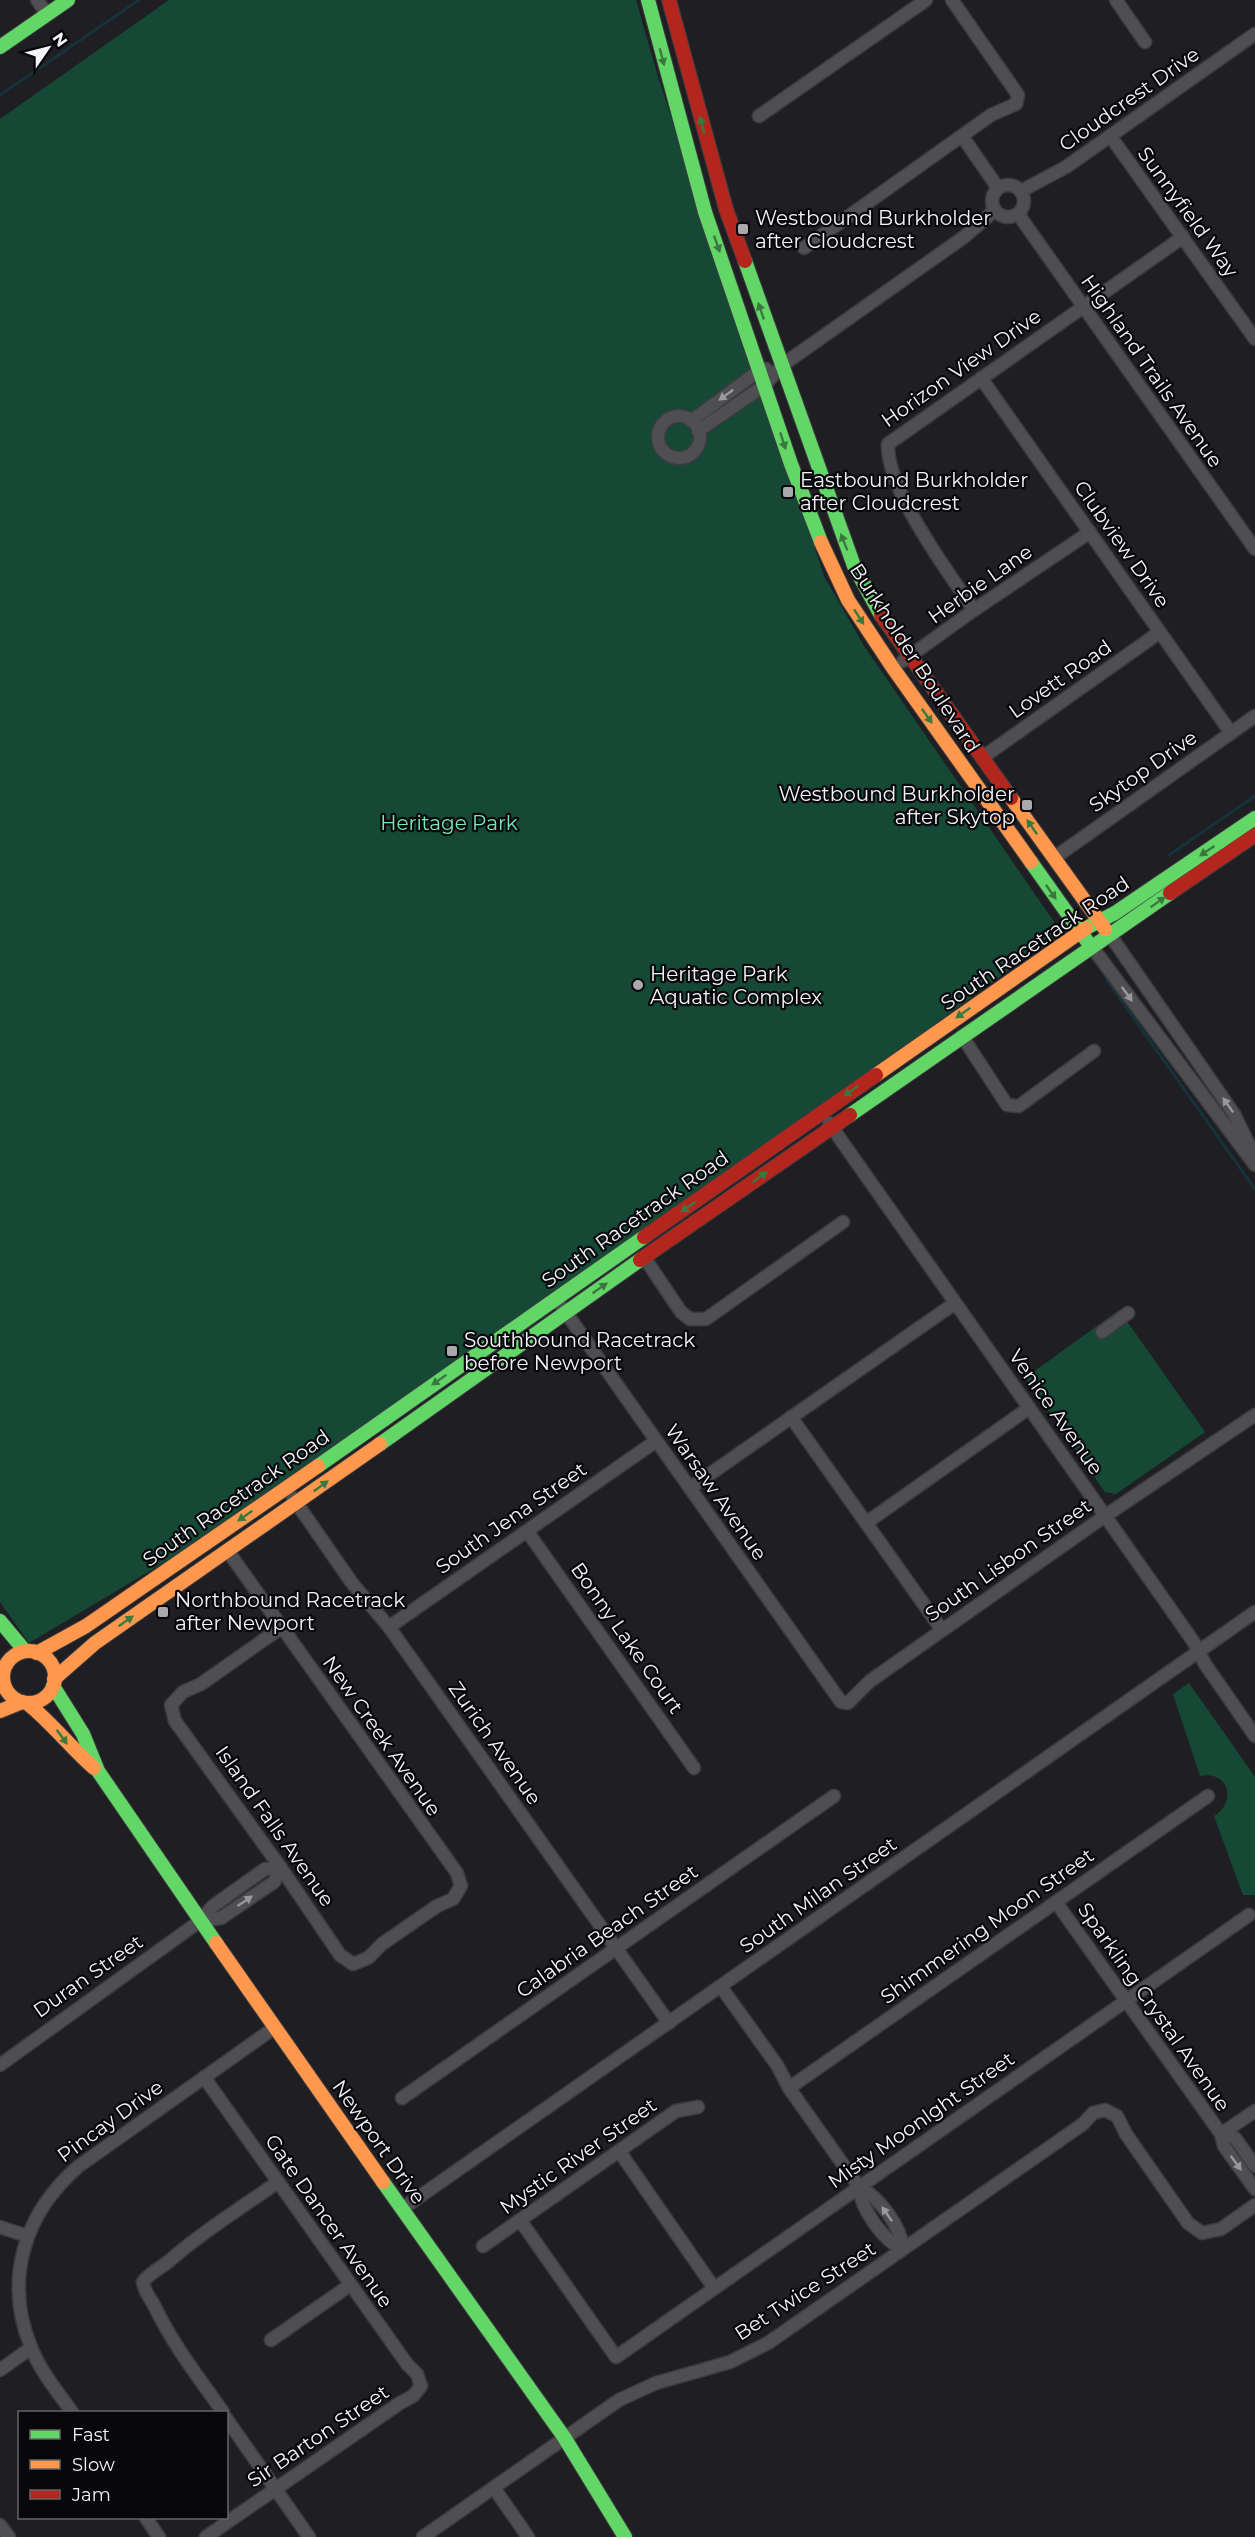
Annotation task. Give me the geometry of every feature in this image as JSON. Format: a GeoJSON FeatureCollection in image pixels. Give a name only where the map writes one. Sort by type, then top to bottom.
{"type":"FeatureCollection","features":[{"type":"Feature","properties":{"kind":"main road"},"geometry":{"type":"LineString","coordinates":[[0,47],[68,0]]}},
{"type":"Feature","properties":{"kind":"main road","name":"Burkholder Boulevard"},"geometry":{"type":"LineString","coordinates":[[648,0],[692,171],[791,464],[830,562],[848,600],[893,668],[1092,947]]}},
{"type":"Feature","properties":{"kind":"main road","name":"Burkholder Boulevard"},"geometry":{"type":"LineString","coordinates":[[669,0],[716,178],[854,566],[881,616],[1110,935]]}},
{"type":"Feature","properties":{"kind":"main road","name":"South Racetrack Road"},"geometry":{"type":"LineString","coordinates":[[31,1652],[86,1626],[1080,932],[1098,920],[1115,913],[1255,818]]}},
{"type":"Feature","properties":{"kind":"main road","name":"South Racetrack Road"},"geometry":{"type":"LineString","coordinates":[[54,1682],[95,1643],[297,1503],[565,1312],[1255,835]]}},
{"type":"Feature","properties":{"kind":"main road"},"geometry":{"type":"LineString","coordinates":[[0,1621],[31,1652],[50,1662],[54,1682],[44,1698],[0,1711]]}},
{"type":"Feature","properties":{"kind":"main road"},"geometry":{"type":"LineString","coordinates":[[25,1702],[8,1692],[3,1680],[3,1666],[13,1656],[31,1652]]}},
{"type":"Feature","properties":{"kind":"main road","name":"Newport Drive"},"geometry":{"type":"LineString","coordinates":[[54,1682],[83,1734],[98,1771],[274,2028],[564,2437],[625,2537]]}},
{"type":"Feature","properties":{"kind":"main road","name":"Newport Drive"},"geometry":{"type":"LineString","coordinates":[[25,1702],[52,1724],[68,1745],[98,1771]]}},
{"type":"Feature","properties":{"kind":"street"},"geometry":{"type":"LineString","coordinates":[[37,0],[47,14]]}},
{"type":"Feature","properties":{"kind":"street"},"geometry":{"type":"LineString","coordinates":[[759,116],[926,0]]}},
{"type":"Feature","properties":{"kind":"street"},"geometry":{"type":"LineString","coordinates":[[804,248],[991,115],[1016,104],[1018,95],[952,0]]}},
{"type":"Feature","properties":{"kind":"street"},"geometry":{"type":"LineString","coordinates":[[1116,0],[1145,42]]}},
{"type":"Feature","properties":{"kind":"street","name":"Cloudcrest Drive"},"geometry":{"type":"LineString","coordinates":[[1022,191],[1066,167],[1255,34]]}},
{"type":"Feature","properties":{"kind":"street"},"geometry":{"type":"LineString","coordinates":[[962,136],[998,188]]}},
{"type":"Feature","properties":{"kind":"street","name":"Sunnyfield Way"},"geometry":{"type":"LineString","coordinates":[[1110,137],[1255,339]]}},
{"type":"Feature","properties":{"kind":"street"},"geometry":{"type":"LineString","coordinates":[[1006,185],[1015,186],[1022,191],[1025,203],[1018,214],[1006,217],[995,210],[992,198],[998,188],[1006,185]]}},
{"type":"Feature","properties":{"kind":"street"},"geometry":{"type":"LineString","coordinates":[[698,431],[765,385],[781,366],[955,244],[995,210]]}},
{"type":"Feature","properties":{"kind":"street","name":"Highland Trails Avenue"},"geometry":{"type":"LineString","coordinates":[[1018,214],[1255,549]]}},
{"type":"Feature","properties":{"kind":"street","name":"Horizon View Drive"},"geometry":{"type":"LineString","coordinates":[[974,610],[925,538],[887,455],[888,444],[1183,237]]}},
{"type":"Feature","properties":{"kind":"street"},"geometry":{"type":"LineString","coordinates":[[691,420],[760,370],[781,366]]}},
{"type":"Feature","properties":{"kind":"street","name":"Clubview Drive"},"geometry":{"type":"LineString","coordinates":[[981,378],[1231,733]]}},
{"type":"Feature","properties":{"kind":"street"},"geometry":{"type":"LineString","coordinates":[[678,417],[691,420],[698,431],[698,443],[687,457],[669,456],[661,448],[658,436],[666,421],[678,417]]}},
{"type":"Feature","properties":{"kind":"street","name":"Herbie Lane"},"geometry":{"type":"LineString","coordinates":[[893,668],[1090,532]]}},
{"type":"Feature","properties":{"kind":"street","name":"Lovett Road"},"geometry":{"type":"LineString","coordinates":[[983,757],[1160,632]]}},
{"type":"Feature","properties":{"kind":"street","name":"Skytop Drive"},"geometry":{"type":"LineString","coordinates":[[1054,858],[1255,716]]}},
{"type":"Feature","properties":{"kind":"street","name":"Burkholder Boulevard"},"geometry":{"type":"LineString","coordinates":[[1110,935],[1234,1114],[1255,1156]]}},
{"type":"Feature","properties":{"kind":"street","name":"Burkholder Boulevard"},"geometry":{"type":"LineString","coordinates":[[1092,947],[1255,1165]]}},
{"type":"Feature","properties":{"kind":"street"},"geometry":{"type":"LineString","coordinates":[[962,1036],[1007,1105],[1018,1106],[1094,1051]]}},
{"type":"Feature","properties":{"kind":"street","name":"Venice Avenue"},"geometry":{"type":"LineString","coordinates":[[821,1112],[1105,1516],[1255,1736]]}},
{"type":"Feature","properties":{"kind":"street"},"geometry":{"type":"LineString","coordinates":[[644,1257],[681,1312],[690,1319],[706,1319],[843,1222]]}},
{"type":"Feature","properties":{"kind":"street","name":"Warsaw Avenue"},"geometry":{"type":"LineString","coordinates":[[556,1299],[841,1702],[848,1703]]}},
{"type":"Feature","properties":{"kind":"street"},"geometry":{"type":"LineString","coordinates":[[690,1488],[956,1303]]}},
{"type":"Feature","properties":{"kind":"street"},"geometry":{"type":"LineString","coordinates":[[1102,1332],[1128,1313]]}},
{"type":"Feature","properties":{"kind":"street"},"geometry":{"type":"LineString","coordinates":[[866,1523],[1029,1408]]}},
{"type":"Feature","properties":{"kind":"street","name":"South Lisbon Street"},"geometry":{"type":"LineString","coordinates":[[848,1703],[870,1681],[942,1630],[1255,1415]]}},
{"type":"Feature","properties":{"kind":"street"},"geometry":{"type":"LineString","coordinates":[[791,1417],[942,1630]]}},
{"type":"Feature","properties":{"kind":"street","name":"South Jena Street"},"geometry":{"type":"LineString","coordinates":[[389,1627],[656,1441]]}},
{"type":"Feature","properties":{"kind":"street","name":"Zurich Avenue"},"geometry":{"type":"LineString","coordinates":[[285,1488],[352,1583],[389,1627],[669,2023]]}},
{"type":"Feature","properties":{"kind":"street","name":"Bonny Lake Court"},"geometry":{"type":"LineString","coordinates":[[527,1531],[694,1768]]}},
{"type":"Feature","properties":{"kind":"street","name":"New Creek Avenue"},"geometry":{"type":"LineString","coordinates":[[227,1550],[457,1873],[461,1886],[453,1899],[437,1906],[382,1944],[368,1958],[353,1964]]}},
{"type":"Feature","properties":{"kind":"street","name":"South Milan Street"},"geometry":{"type":"LineString","coordinates":[[402,2209],[1255,1612]]}},
{"type":"Feature","properties":{"kind":"street","name":"Island Falls Avenue"},"geometry":{"type":"LineString","coordinates":[[282,1627],[201,1684],[183,1692],[171,1705],[175,1721],[281,1868],[340,1955],[353,1964]]}},
{"type":"Feature","properties":{"kind":"street","name":"Calabria Beach Street"},"geometry":{"type":"LineString","coordinates":[[402,2098],[834,1796]]}},
{"type":"Feature","properties":{"kind":"street","name":"Shimmering Moon Street"},"geometry":{"type":"LineString","coordinates":[[789,2088],[1208,1796]]}},
{"type":"Feature","properties":{"kind":"street","name":"Duran Street"},"geometry":{"type":"LineString","coordinates":[[0,2064],[200,1921],[213,1906],[265,1869],[281,1868]]}},
{"type":"Feature","properties":{"kind":"street","name":"Sparkling Crystal Avenue"},"geometry":{"type":"LineString","coordinates":[[1056,1902],[1221,2134],[1224,2146],[1255,2189]]}},
{"type":"Feature","properties":{"kind":"street","name":"Misty Moonlght Street"},"geometry":{"type":"LineString","coordinates":[[520,2220],[616,2357],[1249,1915]]}},
{"type":"Feature","properties":{"kind":"street"},"geometry":{"type":"LineString","coordinates":[[721,1987],[859,2187],[860,2200],[885,2236],[891,2244],[903,2249]]}},
{"type":"Feature","properties":{"kind":"street","name":"Pincay Drive"},"geometry":{"type":"LineString","coordinates":[[71,2411],[31,2348],[24,2328],[20,2304],[20,2273],[27,2236],[44,2203],[64,2178],[97,2152],[274,2028]]}},
{"type":"Feature","properties":{"kind":"street","name":"Gate Dancer Avenue"},"geometry":{"type":"LineString","coordinates":[[204,2078],[350,2285],[407,2364],[417,2374],[421,2386]]}},
{"type":"Feature","properties":{"kind":"street","name":"Mystic River Street"},"geometry":{"type":"LineString","coordinates":[[483,2246],[676,2111],[698,2107]]}},
{"type":"Feature","properties":{"kind":"street","name":"Bet Twice Street"},"geometry":{"type":"LineString","coordinates":[[423,2537],[597,2413],[638,2391],[672,2378],[711,2368],[759,2348],[1083,2124],[1093,2113],[1105,2110],[1117,2116],[1126,2134],[1188,2223],[1202,2233],[1221,2229],[1255,2205]]}},
{"type":"Feature","properties":{"kind":"street"},"geometry":{"type":"LineString","coordinates":[[1221,2134],[1255,2111]]}},
{"type":"Feature","properties":{"kind":"street","name":"Sparkling Crystal Avenue"},"geometry":{"type":"LineString","coordinates":[[1221,2134],[1235,2138],[1255,2166]]}},
{"type":"Feature","properties":{"kind":"street"},"geometry":{"type":"LineString","coordinates":[[619,2151],[714,2288]]}},
{"type":"Feature","properties":{"kind":"street"},"geometry":{"type":"LineString","coordinates":[[222,2411],[171,2337],[153,2303],[145,2294],[143,2282],[150,2272],[162,2267],[188,2245],[278,2182]]}},
{"type":"Feature","properties":{"kind":"street"},"geometry":{"type":"LineString","coordinates":[[0,2227],[27,2236]]}},
{"type":"Feature","properties":{"kind":"street"},"geometry":{"type":"LineString","coordinates":[[271,2340],[350,2285]]}},
{"type":"Feature","properties":{"kind":"street"},"geometry":{"type":"LineString","coordinates":[[0,2370],[31,2348]]}},
{"type":"Feature","properties":{"kind":"street","name":"Sir Barton Street"},"geometry":{"type":"LineString","coordinates":[[207,2537],[413,2396],[421,2386]]}},
{"type":"Feature","properties":{"kind":"street"},"geometry":{"type":"LineString","coordinates":[[228,2421],[309,2537]]}},
{"type":"Feature","properties":{"kind":"street"},"geometry":{"type":"LineString","coordinates":[[494,2488],[528,2537]]}},
{"type":"Feature","properties":{"kind":"street"},"geometry":{"type":"LineString","coordinates":[[147,2519],[159,2537]]}},
{"type":"Feature","properties":{"kind":"street"},"geometry":{"type":"LineString","coordinates":[[0,2525],[9,2537]]}},
{"type":"Feature","properties":{"kind":"green space","name":"Heritage Park"},"geometry":{"type":"Polygon","coordinates":[[[169,0],[636,0],[658,77],[824,576],[864,646],[1061,932],[580,1283],[264,1503],[29,1643],[0,1602],[0,119],[169,0]]]}},
{"type":"Feature","properties":{"kind":"green space"},"geometry":{"type":"Polygon","coordinates":[[[1119,1310],[1205,1432],[1116,1494],[1105,1492],[1025,1378],[1119,1310]]]}},
{"type":"Feature","properties":{"kind":"green space"},"geometry":{"type":"Polygon","coordinates":[[[1189,1683],[1255,1777],[1255,1895],[1243,1895],[1214,1816],[1226,1803],[1228,1795],[1226,1788],[1217,1778],[1210,1775],[1200,1776],[1173,1694],[1189,1683]]]}},
{"type":"Feature","properties":{"kind":"waterway"},"geometry":{"type":"LineString","coordinates":[[0,95],[139,0]]}},
{"type":"Feature","properties":{"kind":"waterway"},"geometry":{"type":"LineString","coordinates":[[1169,855],[1255,796]]}},
{"type":"Feature","properties":{"kind":"waterway"},"geometry":{"type":"LineString","coordinates":[[1106,979],[1255,1189]]}},
{"type":"Feature","properties":{"kind":"traffic: fast"},"geometry":{"type":"LineString","coordinates":[[0,47],[68,0]]}},
{"type":"Feature","properties":{"kind":"traffic: fast"},"geometry":{"type":"LineString","coordinates":[[648,0],[705,212],[791,464],[821,542]]}},
{"type":"Feature","properties":{"kind":"traffic: fast"},"geometry":{"type":"LineString","coordinates":[[745,261],[854,566],[881,615]]}},
{"type":"Feature","properties":{"kind":"traffic: fast"},"geometry":{"type":"LineString","coordinates":[[1086,928],[1115,913],[1255,818]]}},
{"type":"Feature","properties":{"kind":"traffic: fast"},"geometry":{"type":"LineString","coordinates":[[1031,862],[1087,941]]}},
{"type":"Feature","properties":{"kind":"traffic: fast"},"geometry":{"type":"LineString","coordinates":[[850,1115],[1170,893]]}},
{"type":"Feature","properties":{"kind":"traffic: fast"},"geometry":{"type":"LineString","coordinates":[[318,1466],[644,1237]]}},
{"type":"Feature","properties":{"kind":"traffic: fast"},"geometry":{"type":"LineString","coordinates":[[380,1444],[640,1260]]}},
{"type":"Feature","properties":{"kind":"traffic: fast"},"geometry":{"type":"LineString","coordinates":[[0,1621],[25,1651]]}},
{"type":"Feature","properties":{"kind":"traffic: fast"},"geometry":{"type":"LineString","coordinates":[[53,1686],[83,1734],[98,1771],[216,1943]]}},
{"type":"Feature","properties":{"kind":"traffic: fast"},"geometry":{"type":"LineString","coordinates":[[383,2182],[564,2437],[625,2537]]}},
{"type":"Feature","properties":{"kind":"traffic: slow"},"geometry":{"type":"LineString","coordinates":[[821,542],[848,600],[893,668],[1031,862]]}},
{"type":"Feature","properties":{"kind":"traffic: slow"},"geometry":{"type":"LineString","coordinates":[[1011,798],[1105,929]]}},
{"type":"Feature","properties":{"kind":"traffic: slow"},"geometry":{"type":"LineString","coordinates":[[876,1075],[1086,928]]}},
{"type":"Feature","properties":{"kind":"traffic: slow"},"geometry":{"type":"LineString","coordinates":[[54,1679],[95,1643],[380,1444]]}},
{"type":"Feature","properties":{"kind":"traffic: slow"},"geometry":{"type":"LineString","coordinates":[[37,1653],[86,1626],[318,1466]]}},
{"type":"Feature","properties":{"kind":"traffic: slow"},"geometry":{"type":"LineString","coordinates":[[29,1651],[39,1653],[47,1659],[53,1667],[55,1677],[53,1687],[47,1695],[39,1701],[29,1703],[19,1701],[11,1695],[5,1687],[3,1677],[5,1667],[11,1659],[19,1653],[29,1651]]}},
{"type":"Feature","properties":{"kind":"traffic: slow"},"geometry":{"type":"LineString","coordinates":[[0,1711],[22,1702]]}},
{"type":"Feature","properties":{"kind":"traffic: slow"},"geometry":{"type":"LineString","coordinates":[[27,1703],[94,1768]]}},
{"type":"Feature","properties":{"kind":"traffic: slow"},"geometry":{"type":"LineString","coordinates":[[216,1943],[383,2182]]}},
{"type":"Feature","properties":{"kind":"traffic: jam"},"geometry":{"type":"LineString","coordinates":[[669,0],[726,209],[745,261]]}},
{"type":"Feature","properties":{"kind":"traffic: jam"},"geometry":{"type":"LineString","coordinates":[[881,615],[1011,798]]}},
{"type":"Feature","properties":{"kind":"traffic: jam"},"geometry":{"type":"LineString","coordinates":[[1170,893],[1255,835]]}},
{"type":"Feature","properties":{"kind":"traffic: jam"},"geometry":{"type":"LineString","coordinates":[[644,1237],[876,1075]]}},
{"type":"Feature","properties":{"kind":"traffic: jam"},"geometry":{"type":"LineString","coordinates":[[640,1260],[850,1115]]}},
{"type":"Feature","properties":{"kind":"place","name":"Westbound Burkholder after Cloudcrest"},"geometry":{"type":"Point","coordinates":[743,229]}},
{"type":"Feature","properties":{"kind":"place","name":"Eastbound Burkholder after Cloudcrest"},"geometry":{"type":"Point","coordinates":[788,492]}},
{"type":"Feature","properties":{"kind":"place","name":"Westbound Burkholder after Skytop"},"geometry":{"type":"Point","coordinates":[1027,805]}},
{"type":"Feature","properties":{"kind":"place","name":"Heritage Park Aquatic Complex"},"geometry":{"type":"Point","coordinates":[638,985]}},
{"type":"Feature","properties":{"kind":"place","name":"Southbound Racetrack before Newport"},"geometry":{"type":"Point","coordinates":[452,1351]}},
{"type":"Feature","properties":{"kind":"place","name":"Northbound Racetrack after Newport"},"geometry":{"type":"Point","coordinates":[163,1612]}}]}
